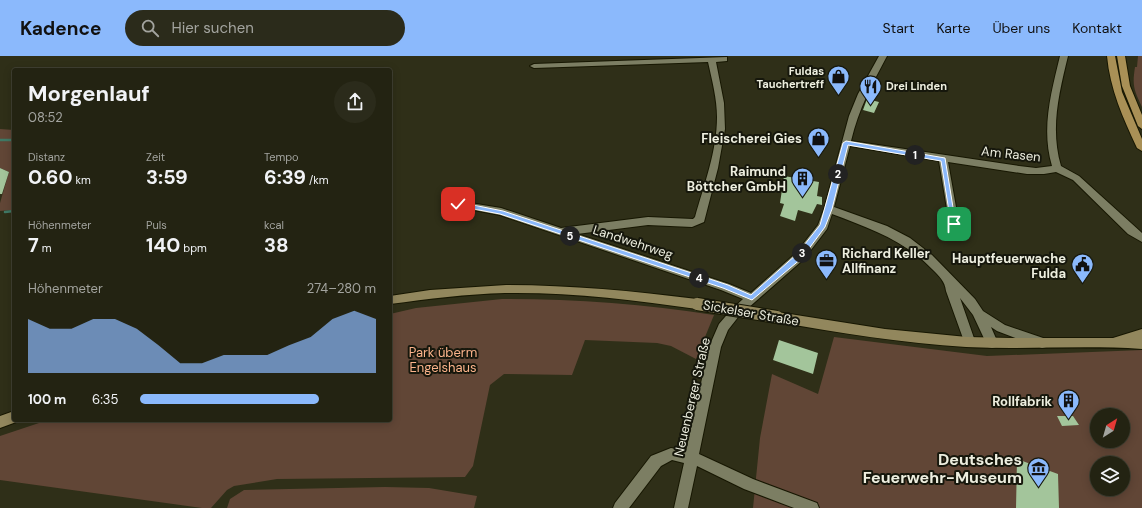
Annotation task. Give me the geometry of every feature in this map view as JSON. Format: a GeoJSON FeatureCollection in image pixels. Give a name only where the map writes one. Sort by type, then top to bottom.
{"type":"FeatureCollection","features":[{"type":"Feature","properties":{"kind":"main road"},"geometry":{"type":"LineString","coordinates":[[1111,56],[1112,69],[1121,104],[1142,148]]}},
{"type":"Feature","properties":{"kind":"main road"},"geometry":{"type":"LineString","coordinates":[[1121,56],[1126,86],[1142,126]]}},
{"type":"Feature","properties":{"kind":"main road","name":"Sickelser Straße"},"geometry":{"type":"LineString","coordinates":[[392,300],[470,290],[541,288],[623,294],[697,304],[824,326],[872,332],[992,343],[1112,342],[1142,344]]}},
{"type":"Feature","properties":{"kind":"main road","name":"Sickelser Straße"},"geometry":{"type":"LineString","coordinates":[[1112,342],[1142,334]]}},
{"type":"Feature","properties":{"kind":"main road"},"geometry":{"type":"LineString","coordinates":[[0,422],[12,418]]}},
{"type":"Feature","properties":{"kind":"street","name":"Neuenberger Straße"},"geometry":{"type":"LineString","coordinates":[[681,508],[715,347],[723,327],[734,313],[800,256],[823,226],[829,209],[853,116],[861,96],[883,56]]}},
{"type":"Feature","properties":{"kind":"street","name":"Am Rasen"},"geometry":{"type":"LineString","coordinates":[[846,143],[943,160],[1038,171],[1051,171],[1057,168],[1052,157],[1050,122],[1064,56]]}},
{"type":"Feature","properties":{"kind":"street"},"geometry":{"type":"LineString","coordinates":[[534,66],[602,60],[686,58],[712,60],[724,59]]}},
{"type":"Feature","properties":{"kind":"street"},"geometry":{"type":"LineString","coordinates":[[559,232],[648,221],[692,223],[700,219],[718,147],[721,118],[719,94],[712,60]]}},
{"type":"Feature","properties":{"kind":"street"},"geometry":{"type":"LineString","coordinates":[[943,160],[954,224]]}},
{"type":"Feature","properties":{"kind":"street"},"geometry":{"type":"LineString","coordinates":[[1057,168],[1076,178],[1132,231],[1142,238]]}},
{"type":"Feature","properties":{"kind":"street","name":"Landwehrweg"},"geometry":{"type":"LineString","coordinates":[[458,204],[501,212],[725,287],[752,298]]}},
{"type":"Feature","properties":{"kind":"street"},"geometry":{"type":"LineString","coordinates":[[829,209],[863,220],[899,237],[928,258],[966,297],[978,313],[992,343]]}},
{"type":"Feature","properties":{"kind":"street"},"geometry":{"type":"LineString","coordinates":[[951,283],[952,291],[969,341]]}},
{"type":"Feature","properties":{"kind":"street"},"geometry":{"type":"LineString","coordinates":[[978,313],[1001,328],[1045,343]]}},
{"type":"Feature","properties":{"kind":"street"},"geometry":{"type":"LineString","coordinates":[[620,508],[656,461],[671,454],[692,458],[717,468],[748,484],[812,508]]}},
{"type":"Feature","properties":{"kind":"green space"},"geometry":{"type":"Polygon","coordinates":[[[1138,56],[1142,56],[1142,107],[1135,92],[1134,84],[1135,67],[1137,67],[1138,56]]]}},
{"type":"Feature","properties":{"kind":"green space"},"geometry":{"type":"Polygon","coordinates":[[[0,129],[12,130],[12,210],[0,211],[0,203],[9,172],[0,168],[0,129]]]}},
{"type":"Feature","properties":{"kind":"green space","name":"Park überm Engelshaus"},"geometry":{"type":"Polygon","coordinates":[[[502,299],[556,300],[609,303],[714,315],[696,359],[671,346],[657,343],[585,340],[572,375],[504,374],[490,385],[473,466],[465,477],[277,479],[234,486],[227,490],[211,508],[0,480],[0,436],[42,422],[392,422],[392,314],[416,308],[502,299]]]}},
{"type":"Feature","properties":{"kind":"green space"},"geometry":{"type":"Polygon","coordinates":[[[834,337],[987,356],[1142,350],[1142,508],[753,508],[760,438],[772,374],[818,394],[834,337]]]}},
{"type":"Feature","properties":{"kind":"green space"},"geometry":{"type":"Polygon","coordinates":[[[385,487],[429,488],[477,496],[474,508],[227,508],[230,499],[244,490],[385,487]]]}},
{"type":"Feature","properties":{"kind":"building","name":"Drei Linden"},"geometry":{"type":"Polygon","coordinates":[[[867,99],[879,102],[874,113],[863,110],[867,99]]]}},
{"type":"Feature","properties":{"kind":"building"},"geometry":{"type":"Polygon","coordinates":[[[0,168],[9,172],[2,194],[0,194],[0,168]]]}},
{"type":"Feature","properties":{"kind":"building","name":"Raimund Böttcher GmbH"},"geometry":{"type":"Polygon","coordinates":[[[784,176],[819,182],[817,196],[822,197],[822,205],[817,204],[812,214],[798,210],[795,221],[780,216],[784,204],[780,203],[784,176]]]}},
{"type":"Feature","properties":{"kind":"building"},"geometry":{"type":"Polygon","coordinates":[[[779,340],[818,353],[813,374],[773,360],[779,340]]]}},
{"type":"Feature","properties":{"kind":"building","name":"Rollfabrik"},"geometry":{"type":"Polygon","coordinates":[[[1057,416],[1073,416],[1079,425],[1062,426],[1057,416]]]}},
{"type":"Feature","properties":{"kind":"building","name":"Deutsches Feuerwehr-Museum"},"geometry":{"type":"Polygon","coordinates":[[[1017,459],[1058,474],[1059,508],[1016,508],[1017,459]]]}},
{"type":"Feature","properties":{"kind":"waterway"},"geometry":{"type":"LineString","coordinates":[[0,140],[12,140]]}},
{"type":"Feature","properties":{"kind":"waterway"},"geometry":{"type":"LineString","coordinates":[[5,212],[12,211]]}},
{"type":"Feature","properties":{"kind":"place","name":"Fuldas Tauchertreff"},"geometry":{"type":"Point","coordinates":[839,96]}},
{"type":"Feature","properties":{"kind":"place","name":"Drei Linden"},"geometry":{"type":"Point","coordinates":[870,106]}},
{"type":"Feature","properties":{"kind":"place","name":"Fleischerei Gies"},"geometry":{"type":"Point","coordinates":[818,158]}},
{"type":"Feature","properties":{"kind":"place","name":"Raimund Böttcher GmbH"},"geometry":{"type":"Point","coordinates":[802,198]}},
{"type":"Feature","properties":{"kind":"place","name":"Richard Keller Allfinanz"},"geometry":{"type":"Point","coordinates":[826,280]}},
{"type":"Feature","properties":{"kind":"place","name":"Hauptfeuerwache Fulda"},"geometry":{"type":"Point","coordinates":[1082,284]}},
{"type":"Feature","properties":{"kind":"place","name":"Rollfabrik"},"geometry":{"type":"Point","coordinates":[1068,420]}},
{"type":"Feature","properties":{"kind":"place","name":"Deutsches Feuerwehr-Museum"},"geometry":{"type":"Point","coordinates":[1038,488]}},
{"type":"Feature","properties":{"kind":"route"},"geometry":{"type":"LineString","coordinates":[[458,204],[501,212],[725,287],[752,298],[800,256],[823,226],[829,209],[846,143],[943,160],[954,224]]}}]}
